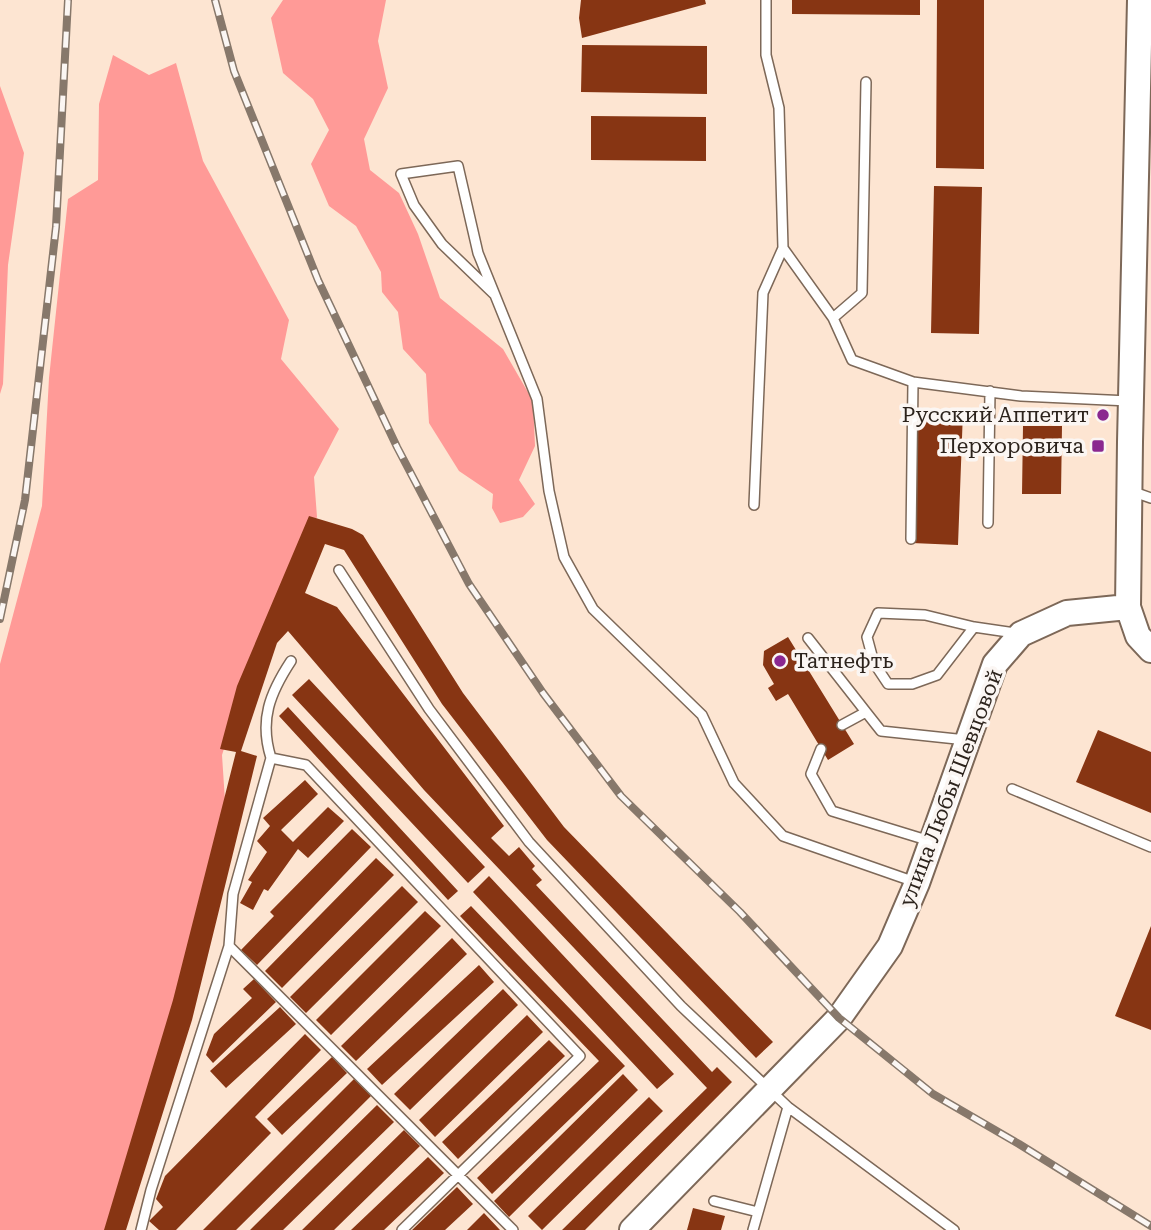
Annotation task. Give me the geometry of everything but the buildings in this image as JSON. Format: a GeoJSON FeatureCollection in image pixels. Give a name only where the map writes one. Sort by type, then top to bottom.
{"type":"FeatureCollection","features":[{"type":"Feature","properties":{"kind":"street"},"geometry":{"type":"LineString","coordinates":[[1140,0],[1140,181],[1131,401],[1140,494],[1128,607],[1138,636],[1151,650]]}},
{"type":"Feature","properties":{"kind":"street","name":"улица Любы Шевцовой"},"geometry":{"type":"LineString","coordinates":[[632,1230],[839,1018],[890,946],[916,883],[995,664],[1021,634],[1067,613],[1128,607]]}},
{"type":"Feature","properties":{"kind":"lane"},"geometry":{"type":"LineString","coordinates":[[754,505],[763,293],[783,248],[779,108],[766,55],[766,0]]}},
{"type":"Feature","properties":{"kind":"lane"},"geometry":{"type":"LineString","coordinates":[[833,318],[862,293],[866,82]]}},
{"type":"Feature","properties":{"kind":"lane"},"geometry":{"type":"LineString","coordinates":[[495,295],[442,244],[414,205],[401,174],[458,166],[478,253],[495,295],[537,399],[549,492],[564,557],[593,609],[702,715],[734,783],[783,836],[916,883]]}},
{"type":"Feature","properties":{"kind":"lane"},"geometry":{"type":"LineString","coordinates":[[783,248],[833,318],[852,360],[913,382],[1021,396],[1131,401]]}},
{"type":"Feature","properties":{"kind":"lane"},"geometry":{"type":"LineString","coordinates":[[911,539],[913,382]]}},
{"type":"Feature","properties":{"kind":"lane"},"geometry":{"type":"LineString","coordinates":[[988,523],[990,391]]}},
{"type":"Feature","properties":{"kind":"lane"},"geometry":{"type":"LineString","coordinates":[[339,570],[429,709],[529,842],[681,1006],[767,1090],[944,1227],[954,1230]]}},
{"type":"Feature","properties":{"kind":"lane"},"geometry":{"type":"LineString","coordinates":[[974,627],[937,675],[912,684],[888,684],[874,663],[867,638],[878,613],[925,615],[974,627],[1021,634]]}},
{"type":"Feature","properties":{"kind":"lane"},"geometry":{"type":"LineString","coordinates":[[808,638],[881,731],[968,740]]}},
{"type":"Feature","properties":{"kind":"lane"},"geometry":{"type":"LineString","coordinates":[[141,1230],[151,1190],[229,946],[233,894],[271,758],[264,738],[267,713],[278,682],[291,661]]}},
{"type":"Feature","properties":{"kind":"lane"},"geometry":{"type":"LineString","coordinates":[[842,725],[866,712]]}},
{"type":"Feature","properties":{"kind":"lane"},"geometry":{"type":"LineString","coordinates":[[821,749],[811,774],[832,811],[930,841]]}},
{"type":"Feature","properties":{"kind":"lane"},"geometry":{"type":"LineString","coordinates":[[271,758],[306,765],[580,1056],[401,1230]]}},
{"type":"Feature","properties":{"kind":"lane"},"geometry":{"type":"LineString","coordinates":[[1012,789],[1151,847]]}},
{"type":"Feature","properties":{"kind":"lane"},"geometry":{"type":"LineString","coordinates":[[229,946],[513,1230]]}},
{"type":"Feature","properties":{"kind":"lane"},"geometry":{"type":"LineString","coordinates":[[752,1230],[788,1107]]}},
{"type":"Feature","properties":{"kind":"lane"},"geometry":{"type":"LineString","coordinates":[[713,1201],[758,1212]]}},
{"type":"Feature","properties":{"kind":"shaded area"},"geometry":{"type":"Polygon","coordinates":[[[283,0],[386,0],[378,41],[388,88],[364,139],[370,170],[399,193],[418,234],[440,298],[503,349],[533,401],[535,446],[519,480],[535,504],[523,517],[500,523],[492,508],[493,494],[459,471],[429,423],[426,374],[403,349],[398,312],[382,292],[381,272],[356,226],[329,206],[311,164],[329,130],[313,99],[283,73],[271,18],[283,0]]]}},
{"type":"Feature","properties":{"kind":"shaded area"},"geometry":{"type":"Polygon","coordinates":[[[113,55],[149,75],[176,63],[203,161],[289,320],[281,359],[339,429],[314,477],[317,517],[253,656],[222,755],[225,801],[189,958],[105,1230],[0,1230],[0,664],[42,506],[49,378],[68,199],[98,180],[99,104],[113,55]]]}},
{"type":"Feature","properties":{"kind":"shaded area"},"geometry":{"type":"Polygon","coordinates":[[[0,86],[24,153],[8,265],[3,384],[0,394],[0,86]]]}},
{"type":"Feature","properties":{"kind":"railway"},"geometry":{"type":"LineString","coordinates":[[0,619],[25,500],[56,227],[68,0]]}},
{"type":"Feature","properties":{"kind":"railway"},"geometry":{"type":"LineString","coordinates":[[215,0],[234,71],[318,280],[397,447],[469,584],[543,693],[621,796],[740,912],[839,1018],[933,1094],[1151,1226]]}},
{"type":"Feature","properties":{"kind":"place","name":"Русский Аппетит"},"geometry":{"type":"Point","coordinates":[1103,415]}},
{"type":"Feature","properties":{"kind":"place","name":"Перхоровича"},"geometry":{"type":"Point","coordinates":[1098,446]}},
{"type":"Feature","properties":{"kind":"place","name":"Татнефть"},"geometry":{"type":"Point","coordinates":[780,661]}}]}
